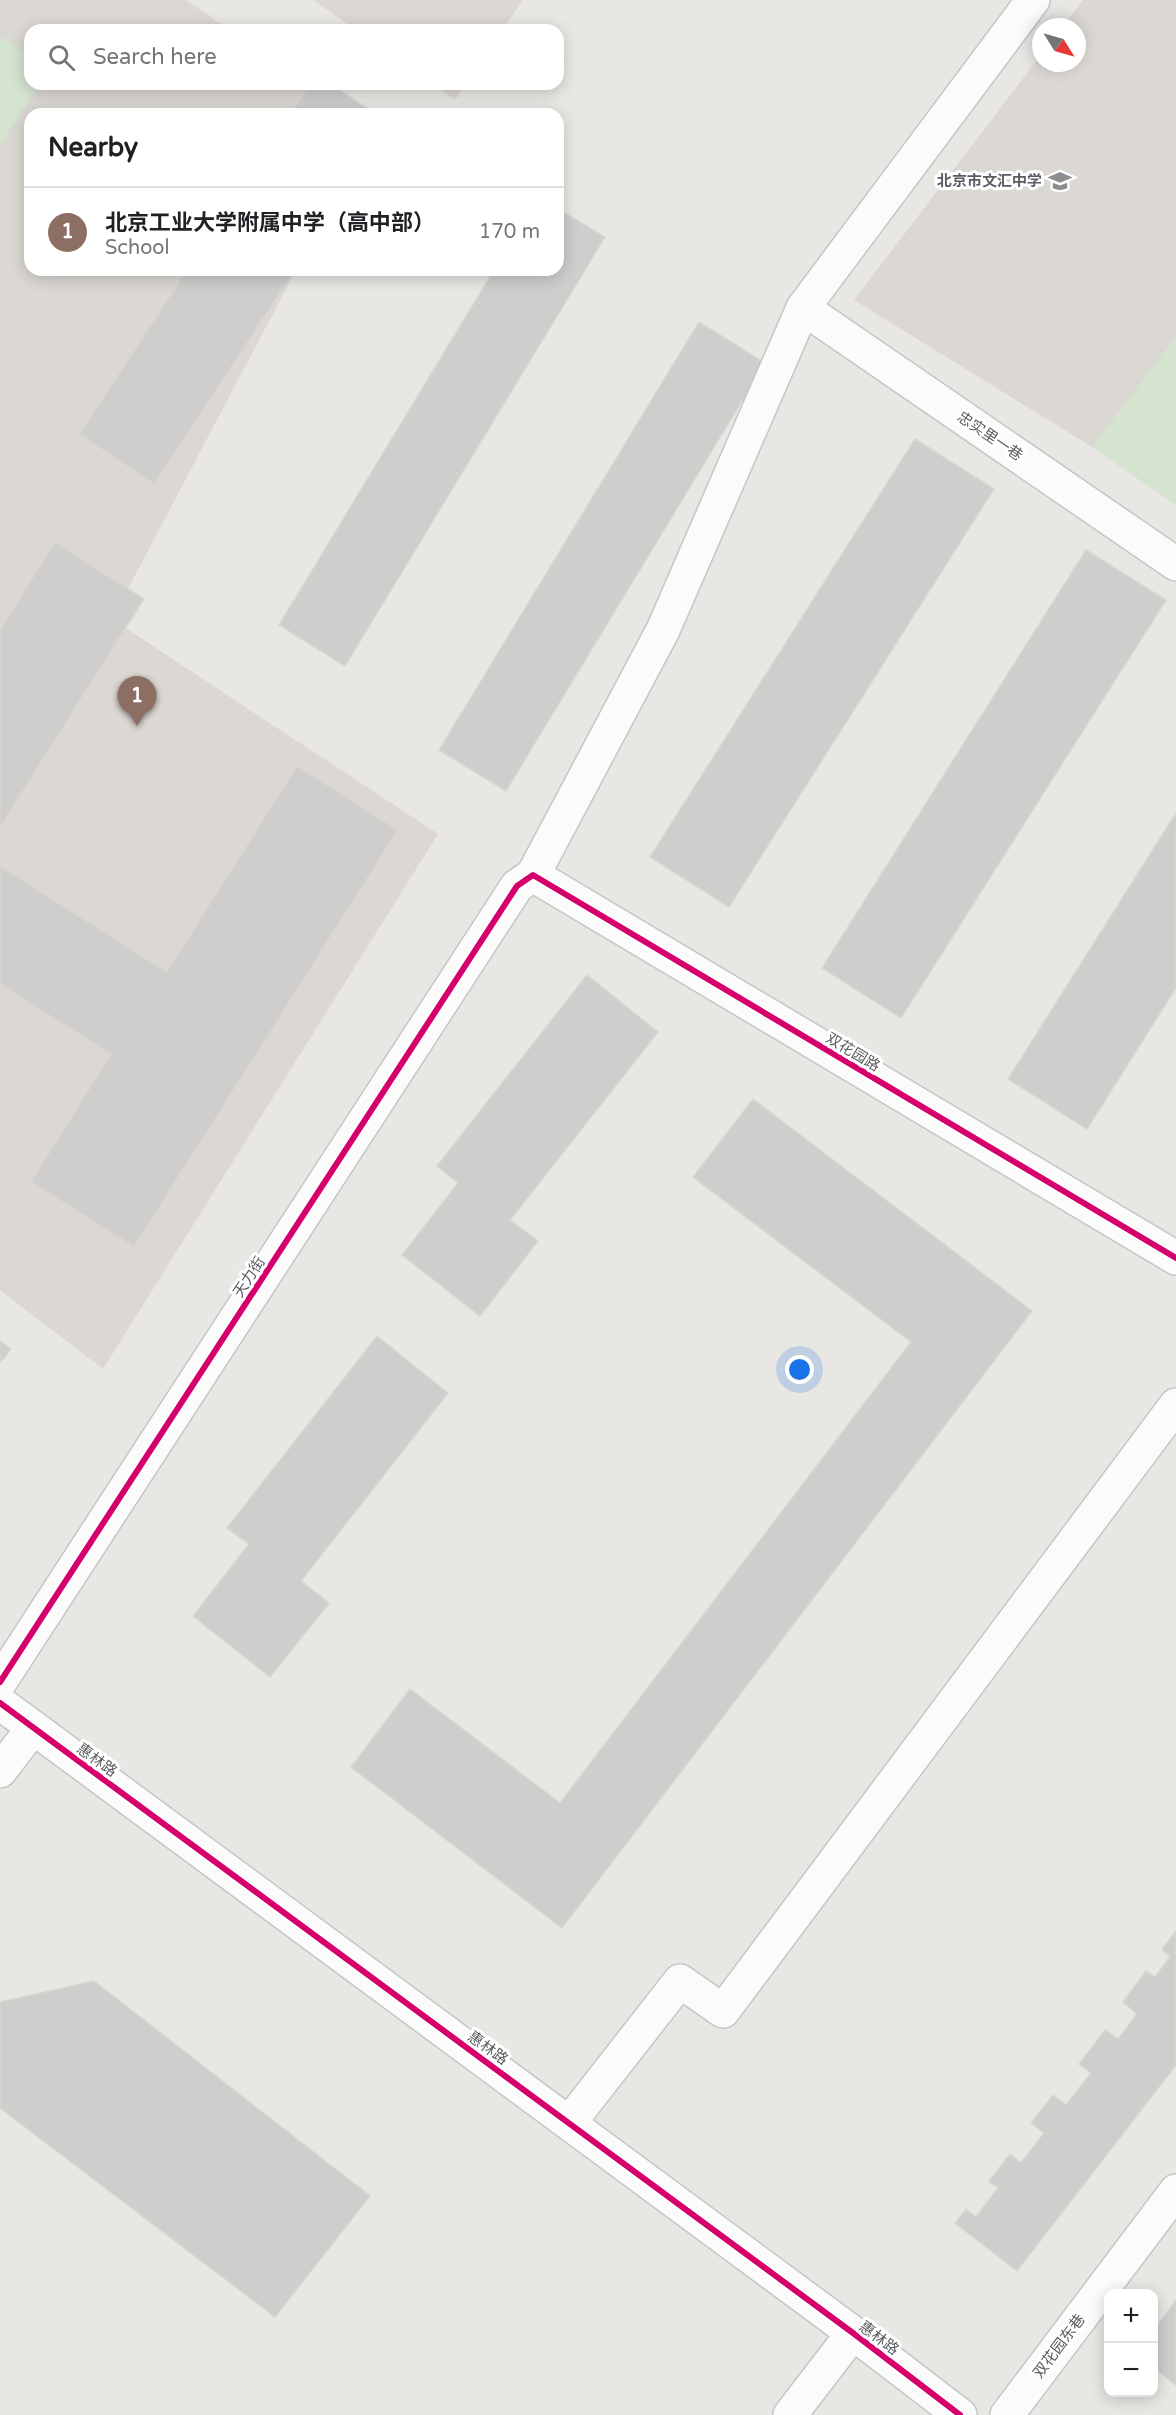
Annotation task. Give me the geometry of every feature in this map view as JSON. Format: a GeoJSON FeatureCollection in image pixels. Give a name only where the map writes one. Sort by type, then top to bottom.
{"type":"FeatureCollection","features":[{"type":"Feature","properties":{"kind":"street","name":"天力街"},"geometry":{"type":"LineString","coordinates":[[0,1682],[525,880],[663,630],[803,308],[1033,0]]}},
{"type":"Feature","properties":{"kind":"street","name":"忠实里一巷"},"geometry":{"type":"LineString","coordinates":[[803,308],[1176,564]]}},
{"type":"Feature","properties":{"kind":"street","name":"双花园路"},"geometry":{"type":"LineString","coordinates":[[525,880],[1176,1258]]}},
{"type":"Feature","properties":{"kind":"street"},"geometry":{"type":"LineString","coordinates":[[569,2123],[680,1981],[723,2011],[1176,1406]]}},
{"type":"Feature","properties":{"kind":"street","name":"惠林路"},"geometry":{"type":"LineString","coordinates":[[0,1703],[853,2333],[960,2415]]}},
{"type":"Feature","properties":{"kind":"street"},"geometry":{"type":"LineString","coordinates":[[0,1771],[33,1728]]}},
{"type":"Feature","properties":{"kind":"street","name":"双花园东巷"},"geometry":{"type":"LineString","coordinates":[[1007,2415],[1176,2191]]}},
{"type":"Feature","properties":{"kind":"street"},"geometry":{"type":"LineString","coordinates":[[790,2415],[853,2333]]}},
{"type":"Feature","properties":{"kind":"shaded area"},"geometry":{"type":"Polygon","coordinates":[[[0,0],[186,0],[221,24],[24,24],[24,90],[317,90],[343,108],[24,108],[24,276],[293,276],[112,619],[438,834],[103,1369],[0,1290],[0,0]]]}},
{"type":"Feature","properties":{"kind":"shaded area"},"geometry":{"type":"Polygon","coordinates":[[[314,0],[523,0],[506,24],[348,24],[314,0]]]}},
{"type":"Feature","properties":{"kind":"shaded area","name":"北京市文汇中学"},"geometry":{"type":"Polygon","coordinates":[[[1083,0],[1176,0],[1176,505],[1092,447],[854,300],[1032,67],[1032,72],[1086,72],[1086,18],[1069,18],[1083,0]]]}},
{"type":"Feature","properties":{"kind":"shaded area"},"geometry":{"type":"Polygon","coordinates":[[[441,90],[462,90],[455,100],[441,90]]]}},
{"type":"Feature","properties":{"kind":"green space"},"geometry":{"type":"Polygon","coordinates":[[[0,36],[24,52],[24,90],[36,90],[0,145],[0,36]]]}},
{"type":"Feature","properties":{"kind":"green space"},"geometry":{"type":"Polygon","coordinates":[[[1176,336],[1176,505],[1092,447],[1176,336]]]}},
{"type":"Feature","properties":{"kind":"building"},"geometry":{"type":"Polygon","coordinates":[[[306,90],[339,90],[367,108],[295,108],[306,90]]]}},
{"type":"Feature","properties":{"kind":"building"},"geometry":{"type":"Polygon","coordinates":[[[564,213],[605,237],[345,666],[279,625],[490,276],[564,276],[564,213]]]}},
{"type":"Feature","properties":{"kind":"building"},"geometry":{"type":"Polygon","coordinates":[[[183,276],[291,276],[154,484],[79,434],[183,276]]]}},
{"type":"Feature","properties":{"kind":"building"},"geometry":{"type":"Polygon","coordinates":[[[699,322],[765,363],[506,791],[439,750],[699,322]]]}},
{"type":"Feature","properties":{"kind":"building"},"geometry":{"type":"Polygon","coordinates":[[[915,439],[994,489],[729,907],[650,857],[915,439]]]}},
{"type":"Feature","properties":{"kind":"building"},"geometry":{"type":"Polygon","coordinates":[[[55,542],[144,599],[0,827],[0,630],[55,542]]]}},
{"type":"Feature","properties":{"kind":"building"},"geometry":{"type":"Polygon","coordinates":[[[1086,550],[1166,600],[901,1018],[822,968],[1086,550]]]}},
{"type":"Feature","properties":{"kind":"building"},"geometry":{"type":"Polygon","coordinates":[[[297,766],[398,830],[134,1247],[31,1182],[111,1054],[0,984],[0,866],[167,972],[297,766]]]}},
{"type":"Feature","properties":{"kind":"building"},"geometry":{"type":"Polygon","coordinates":[[[1176,813],[1176,988],[1087,1129],[1008,1079],[1176,813]]]}},
{"type":"Feature","properties":{"kind":"building"},"geometry":{"type":"Polygon","coordinates":[[[587,975],[658,1032],[510,1220],[538,1241],[480,1316],[402,1255],[458,1183],[437,1166],[587,975]]]}},
{"type":"Feature","properties":{"kind":"building"},"geometry":{"type":"Polygon","coordinates":[[[753,1099],[1032,1311],[562,1928],[351,1767],[410,1689],[560,1803],[911,1342],[693,1177],[753,1099]]]}},
{"type":"Feature","properties":{"kind":"building"},"geometry":{"type":"Polygon","coordinates":[[[377,1336],[448,1393],[301,1581],[329,1603],[270,1677],[193,1616],[249,1544],[227,1528],[377,1336]]]}},
{"type":"Feature","properties":{"kind":"building"},"geometry":{"type":"Polygon","coordinates":[[[0,1341],[11,1349],[0,1363],[0,1341]]]}},
{"type":"Feature","properties":{"kind":"building"},"geometry":{"type":"Polygon","coordinates":[[[1176,1931],[1176,2065],[1017,2271],[955,2223],[966,2209],[976,2217],[998,2188],[989,2181],[1010,2154],[1021,2163],[1044,2133],[1031,2123],[1053,2095],[1066,2105],[1091,2073],[1079,2064],[1105,2030],[1118,2039],[1137,2014],[1123,2002],[1146,1971],[1155,1977],[1170,1957],[1162,1949],[1176,1931]]]}},
{"type":"Feature","properties":{"kind":"building"},"geometry":{"type":"Polygon","coordinates":[[[94,1981],[370,2196],[275,2317],[0,2108],[0,2002],[94,1981]]]}},
{"type":"Feature","properties":{"kind":"building"},"geometry":{"type":"Polygon","coordinates":[[[1176,2300],[1176,2385],[1158,2371],[1158,2325],[1176,2300]]]}},
{"type":"Feature","properties":{"kind":"cycle path"},"geometry":{"type":"LineString","coordinates":[[0,1682],[517,886],[533,875],[1176,1258]]}},
{"type":"Feature","properties":{"kind":"cycle path"},"geometry":{"type":"LineString","coordinates":[[0,1703],[853,2333],[960,2415]]}},
{"type":"Feature","properties":{"kind":"place","name":"北京市文汇中学"},"geometry":{"type":"Point","coordinates":[1060,181]}},
{"type":"Feature","properties":{"kind":"place","name":"北京工业大学附属中学（高中部）"},"geometry":{"type":"Point","coordinates":[137,726]}}]}
